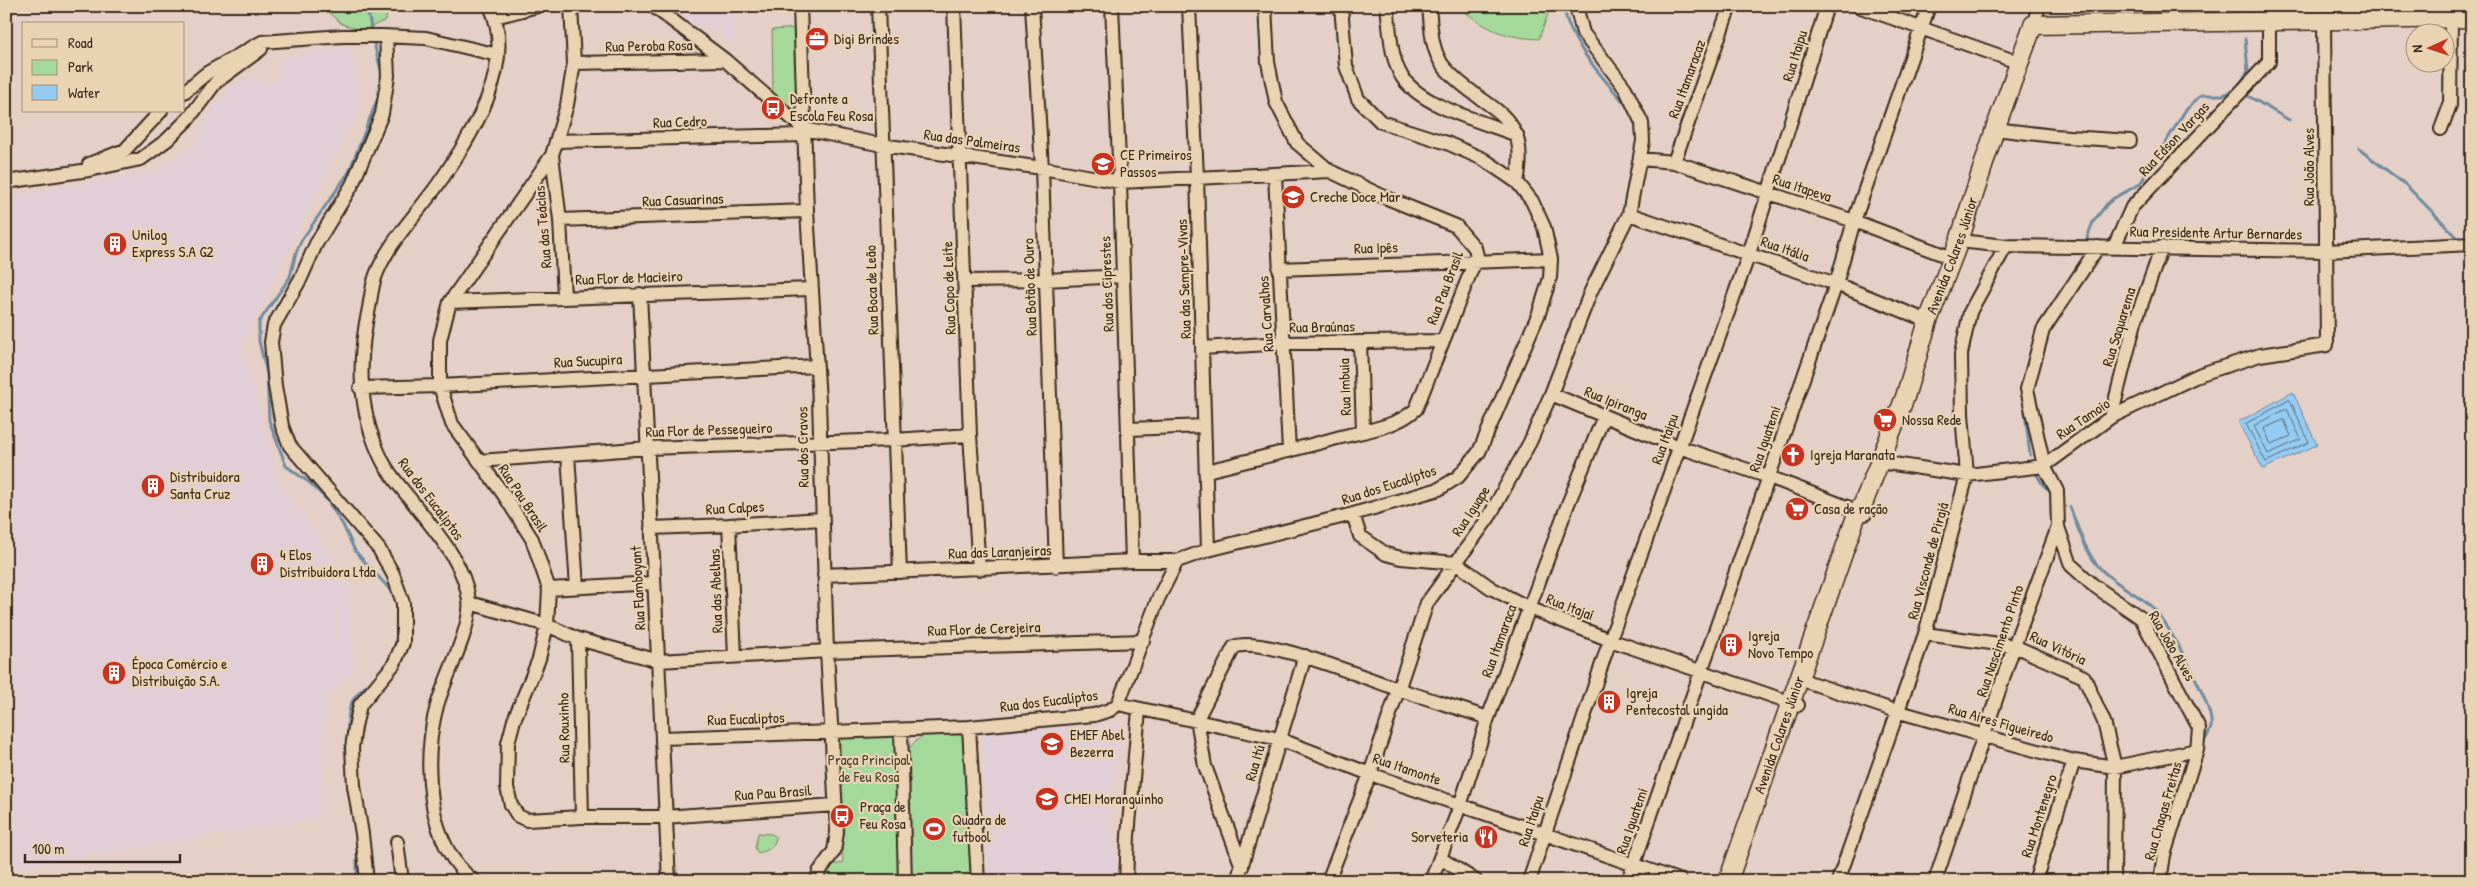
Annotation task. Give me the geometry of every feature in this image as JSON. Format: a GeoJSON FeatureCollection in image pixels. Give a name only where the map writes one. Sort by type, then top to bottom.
{"type":"FeatureCollection","features":[{"type":"Feature","properties":{"kind":"street"},"geometry":{"type":"LineString","coordinates":[[492,11],[538,6]]}},
{"type":"Feature","properties":{"kind":"street","name":"Rua Pau Brasil"},"geometry":{"type":"LineString","coordinates":[[571,6],[574,63],[568,105],[552,155],[450,302],[440,340],[440,386],[452,424],[532,539],[549,588],[548,625],[539,658],[514,720],[508,743],[507,787],[511,805],[518,816],[527,820],[582,817],[664,817],[835,805]]}},
{"type":"Feature","properties":{"kind":"street","name":"Rua dos Cravos"},"geometry":{"type":"LineString","coordinates":[[800,6],[806,211],[820,443],[821,519],[830,732],[837,832],[834,851],[814,879]]}},
{"type":"Feature","properties":{"kind":"street","name":"Rua Boca de Leão"},"geometry":{"type":"LineString","coordinates":[[878,6],[900,572]]}},
{"type":"Feature","properties":{"kind":"street","name":"Rua Copo de Leite"},"geometry":{"type":"LineString","coordinates":[[954,6],[970,435],[978,569]]}},
{"type":"Feature","properties":{"kind":"street","name":"Rua Botão de Ouro"},"geometry":{"type":"LineString","coordinates":[[1032,6],[1042,168],[1056,566]]}},
{"type":"Feature","properties":{"kind":"street","name":"Rua dos Ciprestes"},"geometry":{"type":"LineString","coordinates":[[1112,6],[1120,182],[1132,561]]}},
{"type":"Feature","properties":{"kind":"street","name":"Rua das Sempre-Vivas"},"geometry":{"type":"LineString","coordinates":[[1189,6],[1197,177],[1208,550]]}},
{"type":"Feature","properties":{"kind":"street","name":"Rua Pau Brasil"},"geometry":{"type":"LineString","coordinates":[[1207,471],[1363,432],[1402,420],[1416,409],[1477,256],[1475,248],[1456,226],[1382,196],[1330,171],[1297,144],[1276,102],[1268,62],[1265,6]]}},
{"type":"Feature","properties":{"kind":"street","name":"Rua dos Eucalíptos"},"geometry":{"type":"LineString","coordinates":[[830,732],[969,727],[1094,715],[1110,710],[1118,704],[1158,599],[1177,561],[1208,550],[1353,514],[1439,489],[1458,477],[1479,452],[1539,313],[1550,278],[1551,259],[1544,227],[1532,201],[1517,182],[1483,159],[1447,144],[1381,122],[1358,99],[1346,66],[1341,6]]}},
{"type":"Feature","properties":{"kind":"street"},"geometry":{"type":"LineString","coordinates":[[1387,6],[1396,63],[1410,87],[1444,107],[1517,135]]}},
{"type":"Feature","properties":{"kind":"street"},"geometry":{"type":"LineString","coordinates":[[1429,6],[1435,50],[1444,68],[1504,115],[1517,135],[1520,164],[1517,182]]}},
{"type":"Feature","properties":{"kind":"street","name":"Rua Iguape"},"geometry":{"type":"LineString","coordinates":[[1328,881],[1370,774],[1427,603],[1489,517],[1530,442],[1591,291],[1629,214],[1644,141],[1642,122],[1625,88],[1583,33],[1576,6]]}},
{"type":"Feature","properties":{"kind":"street","name":"Rua Itamaracaz"},"geometry":{"type":"LineString","coordinates":[[1674,162],[1730,6]]}},
{"type":"Feature","properties":{"kind":"street","name":"Rua Itaipu"},"geometry":{"type":"LineString","coordinates":[[1529,881],[1543,834],[1610,640],[1749,254],[1827,6]]}},
{"type":"Feature","properties":{"kind":"street"},"geometry":{"type":"LineString","coordinates":[[1858,6],[2020,63]]}},
{"type":"Feature","properties":{"kind":"street","name":"Rua Iguatemi"},"geometry":{"type":"LineString","coordinates":[[1628,881],[1836,284],[1854,222],[1929,6]]}},
{"type":"Feature","properties":{"kind":"street","name":"Avenida Colares Júnior"},"geometry":{"type":"LineString","coordinates":[[1740,881],[1795,704],[1862,510],[1905,397],[1928,321],[1959,241],[1995,129],[2039,6]]}},
{"type":"Feature","properties":{"kind":"street","name":"Rua das Palmeiras"},"geometry":{"type":"LineString","coordinates":[[652,7],[725,60],[805,132],[1042,168],[1120,182],[1330,171]]}},
{"type":"Feature","properties":{"kind":"street","name":"Rua dos Eucaliptos"},"geometry":{"type":"LineString","coordinates":[[474,881],[446,850],[432,804],[429,747],[436,707],[465,626],[470,603],[463,576],[448,548],[384,464],[368,426],[360,388],[361,343],[376,274],[404,226],[438,184],[483,113],[492,86],[498,55],[492,11]]}},
{"type":"Feature","properties":{"kind":"street"},"geometry":{"type":"LineString","coordinates":[[2033,25],[2269,13],[2324,20],[2392,12],[2472,18]]}},
{"type":"Feature","properties":{"kind":"street","name":"Rua Edson Vargas"},"geometry":{"type":"LineString","coordinates":[[2114,247],[2132,207],[2269,62],[2269,13]]}},
{"type":"Feature","properties":{"kind":"street"},"geometry":{"type":"LineString","coordinates":[[2441,128],[2450,105],[2452,18]]}},
{"type":"Feature","properties":{"kind":"street","name":"Rua João Alves"},"geometry":{"type":"LineString","coordinates":[[2324,20],[2327,345]]}},
{"type":"Feature","properties":{"kind":"street"},"geometry":{"type":"LineString","coordinates":[[185,91],[207,73],[250,48],[271,42],[384,36],[426,38],[498,55]]}},
{"type":"Feature","properties":{"kind":"street"},"geometry":{"type":"LineString","coordinates":[[367,881],[354,786],[352,748],[360,705],[394,664],[403,643],[404,603],[393,574],[379,548],[290,446],[282,426],[279,410],[271,342],[274,325],[301,278],[316,244],[352,185],[382,114],[388,76],[384,36]]}},
{"type":"Feature","properties":{"kind":"street"},"geometry":{"type":"LineString","coordinates":[[6,182],[141,159],[161,145],[189,118],[216,82],[271,42]]}},
{"type":"Feature","properties":{"kind":"street","name":"Rua Peroba Rosa"},"geometry":{"type":"LineString","coordinates":[[574,63],[725,60]]}},
{"type":"Feature","properties":{"kind":"street"},"geometry":{"type":"LineString","coordinates":[[70,172],[125,150],[160,112]]}},
{"type":"Feature","properties":{"kind":"street"},"geometry":{"type":"LineString","coordinates":[[145,129],[161,145]]}},
{"type":"Feature","properties":{"kind":"street"},"geometry":{"type":"LineString","coordinates":[[1995,129],[2054,136],[2130,141]]}},
{"type":"Feature","properties":{"kind":"street","name":"Rua Cedro"},"geometry":{"type":"LineString","coordinates":[[556,141],[805,132]]}},
{"type":"Feature","properties":{"kind":"street","name":"Rua das Teácias"},"geometry":{"type":"LineString","coordinates":[[552,155],[560,220],[564,296]]}},
{"type":"Feature","properties":{"kind":"street","name":"Rua Itapeva"},"geometry":{"type":"LineString","coordinates":[[1640,159],[1674,162],[1854,222],[1952,258]]}},
{"type":"Feature","properties":{"kind":"street","name":"Rua Carvalhos"},"geometry":{"type":"LineString","coordinates":[[1275,175],[1289,451]]}},
{"type":"Feature","properties":{"kind":"street","name":"Rua Casuarinas"},"geometry":{"type":"LineString","coordinates":[[560,220],[806,211]]}},
{"type":"Feature","properties":{"kind":"street","name":"Rua Itália"},"geometry":{"type":"LineString","coordinates":[[1629,214],[1836,284],[1928,321]]}},
{"type":"Feature","properties":{"kind":"street","name":"Rua Presidente Artur Bernardes"},"geometry":{"type":"LineString","coordinates":[[1959,241],[2006,246],[2326,251],[2472,244]]}},
{"type":"Feature","properties":{"kind":"street","name":"Rua Visconde de Pirajá"},"geometry":{"type":"LineString","coordinates":[[1838,881],[1896,711],[1925,634],[1967,475],[1962,414],[1961,354],[1970,312],[2006,246]]}},
{"type":"Feature","properties":{"kind":"street"},"geometry":{"type":"LineString","coordinates":[[2058,527],[2057,491],[2044,466],[2027,389],[2043,330],[2098,247]]}},
{"type":"Feature","properties":{"kind":"street","name":"Rua Saquarema"},"geometry":{"type":"LineString","coordinates":[[2111,417],[2135,322],[2162,247]]}},
{"type":"Feature","properties":{"kind":"street","name":"Rua Ipês"},"geometry":{"type":"LineString","coordinates":[[1279,268],[1551,259]]}},
{"type":"Feature","properties":{"kind":"street"},"geometry":{"type":"LineString","coordinates":[[965,281],[1046,280],[1122,276]]}},
{"type":"Feature","properties":{"kind":"street","name":"Rua Flor de Macieiro"},"geometry":{"type":"LineString","coordinates":[[450,302],[564,296],[810,289]]}},
{"type":"Feature","properties":{"kind":"street","name":"Rua Flamboyant"},"geometry":{"type":"LineString","coordinates":[[640,294],[653,583],[663,738],[664,817],[668,881]]}},
{"type":"Feature","properties":{"kind":"street","name":"Rua Braúnas"},"geometry":{"type":"LineString","coordinates":[[1202,348],[1284,344],[1442,341]]}},
{"type":"Feature","properties":{"kind":"street","name":"Rua Imbuia"},"geometry":{"type":"LineString","coordinates":[[1360,342],[1363,432]]}},
{"type":"Feature","properties":{"kind":"street","name":"Rua Tamoio"},"geometry":{"type":"LineString","coordinates":[[1880,462],[1967,475],[2044,466],[2111,417],[2200,374],[2260,355],[2327,345]]}},
{"type":"Feature","properties":{"kind":"street","name":"Rua Sucupira"},"geometry":{"type":"LineString","coordinates":[[360,388],[440,386],[816,366]]}},
{"type":"Feature","properties":{"kind":"street","name":"Rua Ipiranga"},"geometry":{"type":"LineString","coordinates":[[1551,394],[1679,447],[1862,510]]}},
{"type":"Feature","properties":{"kind":"street","name":"Rua Itamaraca"},"geometry":{"type":"LineString","coordinates":[[1431,881],[1460,806],[1488,718],[1568,504],[1604,416]]}},
{"type":"Feature","properties":{"kind":"street"},"geometry":{"type":"LineString","coordinates":[[1128,429],[1204,426]]}},
{"type":"Feature","properties":{"kind":"street","name":"Rua Flor de Pessegueiro"},"geometry":{"type":"LineString","coordinates":[[479,461],[648,448],[820,443],[970,435]]}},
{"type":"Feature","properties":{"kind":"street"},"geometry":{"type":"LineString","coordinates":[[568,455],[577,587]]}},
{"type":"Feature","properties":{"kind":"street"},"geometry":{"type":"LineString","coordinates":[[1353,514],[1360,536],[1386,554],[1401,558],[1456,563]]}},
{"type":"Feature","properties":{"kind":"street","name":"Rua Calpes"},"geometry":{"type":"LineString","coordinates":[[651,528],[821,519]]}},
{"type":"Feature","properties":{"kind":"street","name":"Rua das Abelhas"},"geometry":{"type":"LineString","coordinates":[[729,525],[734,656]]}},
{"type":"Feature","properties":{"kind":"street","name":"Rua João Alves"},"geometry":{"type":"LineString","coordinates":[[2058,527],[2071,565],[2093,585],[2141,618],[2199,728],[2197,750]]}},
{"type":"Feature","properties":{"kind":"street","name":"Rua Nascimento Pinto"},"geometry":{"type":"LineString","coordinates":[[1935,881],[2014,646],[2058,527]]}},
{"type":"Feature","properties":{"kind":"street","name":"Rua das Laranjeiras"},"geometry":{"type":"LineString","coordinates":[[824,575],[1056,566],[1132,561],[1177,561]]}},
{"type":"Feature","properties":{"kind":"street","name":"Rua Itajaí"},"geometry":{"type":"LineString","coordinates":[[1456,563],[1491,588],[1529,608],[1610,640],[1795,704]]}},
{"type":"Feature","properties":{"kind":"street"},"geometry":{"type":"LineString","coordinates":[[549,588],[653,583]]}},
{"type":"Feature","properties":{"kind":"street","name":"Rua Flor de Cerejeira"},"geometry":{"type":"LineString","coordinates":[[470,603],[548,625],[578,639],[659,660],[827,651],[1142,641]]}},
{"type":"Feature","properties":{"kind":"street","name":"Rua Vitória"},"geometry":{"type":"LineString","coordinates":[[1925,634],[2014,646],[2084,677],[2104,722],[2115,767],[2114,881]]}},
{"type":"Feature","properties":{"kind":"street","name":"Rua Rouxinho"},"geometry":{"type":"LineString","coordinates":[[578,639],[582,817]]}},
{"type":"Feature","properties":{"kind":"street"},"geometry":{"type":"LineString","coordinates":[[1242,867],[1205,766],[1197,719],[1228,654],[1234,648],[1245,645],[1305,656],[1397,689],[1488,718]]}},
{"type":"Feature","properties":{"kind":"street","name":"Rua Itú"},"geometry":{"type":"LineString","coordinates":[[1237,881],[1305,656]]}},
{"type":"Feature","properties":{"kind":"street","name":"Rua Aires Figueiredo"},"geometry":{"type":"LineString","coordinates":[[1803,681],[1896,711],[2074,761],[2115,767],[2197,750]]}},
{"type":"Feature","properties":{"kind":"street","name":"Rua Itamonte"},"geometry":{"type":"LineString","coordinates":[[1118,704],[1139,710],[1197,719],[1279,739],[1460,806],[1681,881]]}},
{"type":"Feature","properties":{"kind":"street"},"geometry":{"type":"LineString","coordinates":[[1126,881],[1139,710]]}},
{"type":"Feature","properties":{"kind":"street"},"geometry":{"type":"LineString","coordinates":[[969,727],[978,881]]}},
{"type":"Feature","properties":{"kind":"street"},"geometry":{"type":"LineString","coordinates":[[901,730],[905,881]]}},
{"type":"Feature","properties":{"kind":"street","name":"Rua Eucaliptos"},"geometry":{"type":"LineString","coordinates":[[663,738],[830,732]]}},
{"type":"Feature","properties":{"kind":"street","name":"Rua Chagas Freitas"},"geometry":{"type":"LineString","coordinates":[[2160,881],[2164,855],[2197,750]]}},
{"type":"Feature","properties":{"kind":"street","name":"Avenida Colares Júnior"},"geometry":{"type":"LineString","coordinates":[[1728,881],[1776,761]]}},
{"type":"Feature","properties":{"kind":"street","name":"Rua Montenegro"},"geometry":{"type":"LineString","coordinates":[[2035,881],[2074,761]]}},
{"type":"Feature","properties":{"kind":"street"},"geometry":{"type":"LineString","coordinates":[[397,842],[402,881]]}},
{"type":"Feature","properties":{"kind":"street"},"geometry":{"type":"LineString","coordinates":[[1440,858],[1476,881]]}},
{"type":"Feature","properties":{"kind":"shaded area"},"geometry":{"type":"Polygon","coordinates":[[[672,6],[732,6],[734,45],[705,22],[699,27],[672,6]]]}},
{"type":"Feature","properties":{"kind":"shaded area"},"geometry":{"type":"Polygon","coordinates":[[[352,46],[359,106],[241,346],[279,483],[348,579],[353,672],[327,697],[319,818],[6,869],[6,197],[152,173],[194,147],[209,113],[235,84],[250,77],[273,85],[282,74],[277,60],[352,46]]]}},
{"type":"Feature","properties":{"kind":"shaded area","name":"Creche Doce Mar"},"geometry":{"type":"Polygon","coordinates":[[[1301,182],[1303,210],[1284,211],[1283,183],[1301,182]]]}},
{"type":"Feature","properties":{"kind":"shaded area"},"geometry":{"type":"Polygon","coordinates":[[[1127,724],[1113,778],[1108,814],[1109,832],[1114,832],[1117,881],[988,881],[982,732],[1127,724]]]}},
{"type":"Feature","properties":{"kind":"green space"},"geometry":{"type":"Polygon","coordinates":[[[321,6],[388,6],[386,20],[362,31],[342,24],[321,6]]]}},
{"type":"Feature","properties":{"kind":"green space"},"geometry":{"type":"Polygon","coordinates":[[[1457,6],[1551,6],[1539,39],[1504,34],[1477,21],[1457,6]]]}},
{"type":"Feature","properties":{"kind":"green space"},"geometry":{"type":"Polygon","coordinates":[[[798,28],[803,119],[773,97],[772,30],[798,28]]]}},
{"type":"Feature","properties":{"kind":"green space","name":"Praça Principal de Feu Rosa"},"geometry":{"type":"Polygon","coordinates":[[[897,730],[902,881],[820,881],[832,865],[843,863],[837,733],[897,730]]]}},
{"type":"Feature","properties":{"kind":"green space","name":"Praça Principal de Feu Rosa"},"geometry":{"type":"Polygon","coordinates":[[[966,731],[974,881],[908,881],[906,754],[917,740],[924,736],[939,732],[966,731]]]}},
{"type":"Feature","properties":{"kind":"green space"},"geometry":{"type":"Polygon","coordinates":[[[758,833],[771,834],[776,837],[772,847],[758,853],[755,848],[758,833]]]}},
{"type":"Feature","properties":{"kind":"water"},"geometry":{"type":"Polygon","coordinates":[[[2293,392],[2317,445],[2263,469],[2238,422],[2293,392]]]}},
{"type":"Feature","properties":{"kind":"waterway"},"geometry":{"type":"LineString","coordinates":[[362,6],[369,17],[372,34]]}},
{"type":"Feature","properties":{"kind":"waterway"},"geometry":{"type":"LineString","coordinates":[[1564,6],[1572,33],[1580,46],[1599,73],[1628,107]]}},
{"type":"Feature","properties":{"kind":"waterway"},"geometry":{"type":"LineString","coordinates":[[2086,241],[2093,222],[2107,204],[2114,198],[2140,184],[2185,111],[2201,95],[2223,95],[2237,88],[2248,71],[2245,39]]}},
{"type":"Feature","properties":{"kind":"waterway"},"geometry":{"type":"LineString","coordinates":[[373,40],[382,73]]}},
{"type":"Feature","properties":{"kind":"waterway"},"geometry":{"type":"LineString","coordinates":[[2243,93],[2289,120]]}},
{"type":"Feature","properties":{"kind":"waterway"},"geometry":{"type":"LineString","coordinates":[[379,95],[349,172],[301,241],[290,277],[259,322],[259,341],[267,374],[269,420],[286,466],[310,483],[327,500],[343,525],[355,551],[395,595]]}},
{"type":"Feature","properties":{"kind":"waterway"},"geometry":{"type":"LineString","coordinates":[[2359,149],[2406,185],[2457,237]]}},
{"type":"Feature","properties":{"kind":"waterway"},"geometry":{"type":"LineString","coordinates":[[2024,403],[2030,455]]}},
{"type":"Feature","properties":{"kind":"waterway"},"geometry":{"type":"LineString","coordinates":[[2034,470],[2043,485],[2053,494]]}},
{"type":"Feature","properties":{"kind":"waterway"},"geometry":{"type":"LineString","coordinates":[[2070,507],[2085,545],[2098,566],[2111,578],[2153,608],[2179,647],[2206,702],[2210,717],[2211,727],[2203,744]]}},
{"type":"Feature","properties":{"kind":"waterway"},"geometry":{"type":"LineString","coordinates":[[395,646],[397,633]]}},
{"type":"Feature","properties":{"kind":"waterway"},"geometry":{"type":"LineString","coordinates":[[348,736],[348,718],[351,704],[359,692],[373,682]]}},
{"type":"Feature","properties":{"kind":"waterway"},"geometry":{"type":"LineString","coordinates":[[2153,881],[2158,850],[2165,833]]}},
{"type":"Feature","properties":{"kind":"waterway"},"geometry":{"type":"LineString","coordinates":[[357,841],[357,881]]}},
{"type":"Feature","properties":{"kind":"place","name":"Digi Brindes"},"geometry":{"type":"Point","coordinates":[817,39]}},
{"type":"Feature","properties":{"kind":"place","name":"Defronte a Escola Feu Rosa"},"geometry":{"type":"Point","coordinates":[773,108]}},
{"type":"Feature","properties":{"kind":"place","name":"CE Primeiros Passos"},"geometry":{"type":"Point","coordinates":[1103,164]}},
{"type":"Feature","properties":{"kind":"place","name":"Creche Doce Mar"},"geometry":{"type":"Point","coordinates":[1293,197]}},
{"type":"Feature","properties":{"kind":"place","name":"Unilog Express S.A G2"},"geometry":{"type":"Point","coordinates":[115,244]}},
{"type":"Feature","properties":{"kind":"place","name":"Nossa Rede"},"geometry":{"type":"Point","coordinates":[1885,420]}},
{"type":"Feature","properties":{"kind":"place","name":"Igreja Maranata"},"geometry":{"type":"Point","coordinates":[1793,455]}},
{"type":"Feature","properties":{"kind":"place","name":"Distribuidora Santa Cruz"},"geometry":{"type":"Point","coordinates":[153,486]}},
{"type":"Feature","properties":{"kind":"place","name":"Casa de ração"},"geometry":{"type":"Point","coordinates":[1797,509]}},
{"type":"Feature","properties":{"kind":"place","name":"4 Elos Distribuidora Ltda"},"geometry":{"type":"Point","coordinates":[262,564]}},
{"type":"Feature","properties":{"kind":"place","name":"Igreja Novo Tempo"},"geometry":{"type":"Point","coordinates":[1731,645]}},
{"type":"Feature","properties":{"kind":"place","name":"Época Comércio e Distribuição S.A."},"geometry":{"type":"Point","coordinates":[114,673]}},
{"type":"Feature","properties":{"kind":"place","name":"Igreja Pentecostal ungida"},"geometry":{"type":"Point","coordinates":[1609,702]}},
{"type":"Feature","properties":{"kind":"place","name":"EMEF Abel Bezerra"},"geometry":{"type":"Point","coordinates":[1052,744]}},
{"type":"Feature","properties":{"kind":"place","name":"CMEI Moranguinho"},"geometry":{"type":"Point","coordinates":[1047,799]}},
{"type":"Feature","properties":{"kind":"place","name":"Praça de Feu Rosa"},"geometry":{"type":"Point","coordinates":[842,816]}},
{"type":"Feature","properties":{"kind":"place","name":"Quadra de futbool"},"geometry":{"type":"Point","coordinates":[934,829]}},
{"type":"Feature","properties":{"kind":"place","name":"Sorveteria"},"geometry":{"type":"Point","coordinates":[1486,837]}}]}
